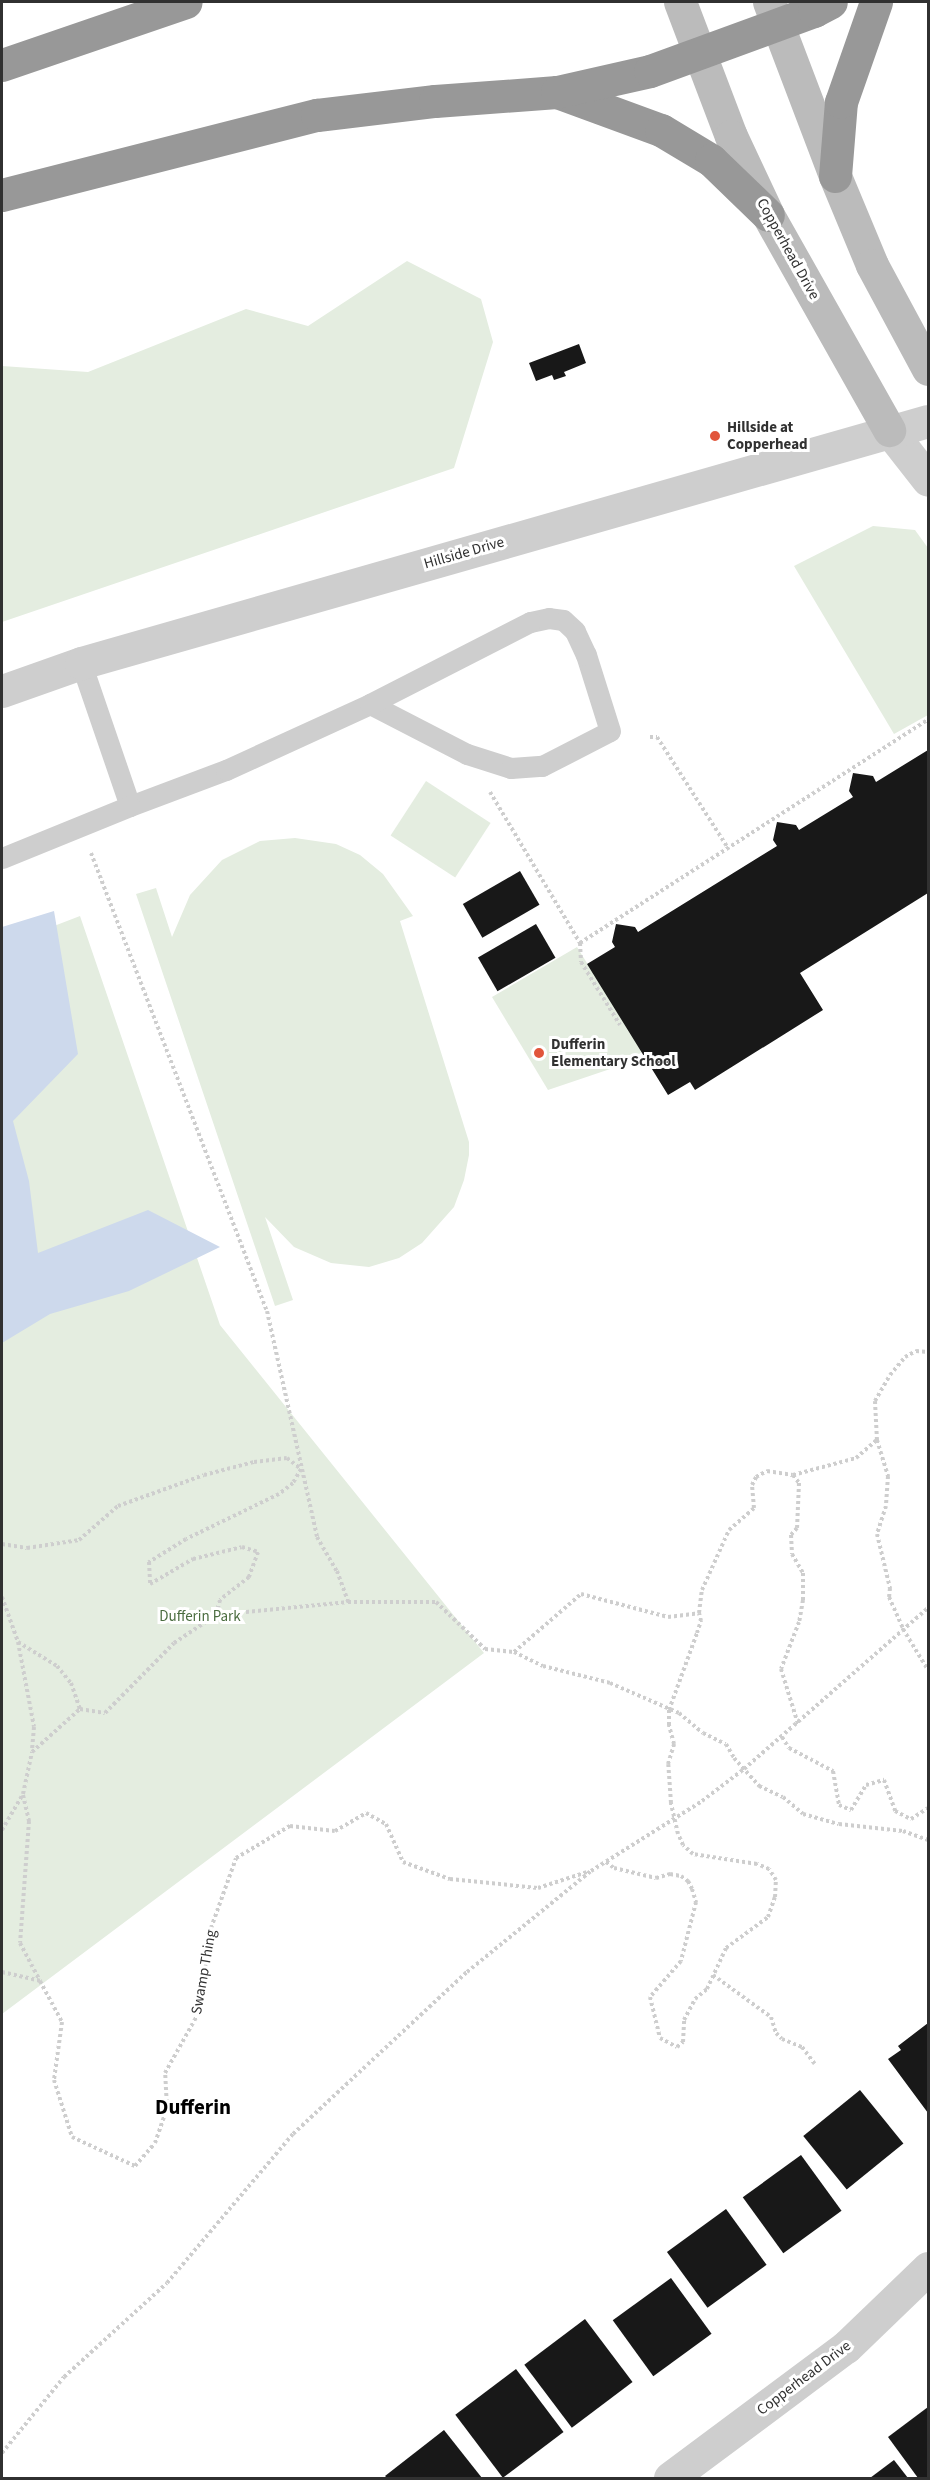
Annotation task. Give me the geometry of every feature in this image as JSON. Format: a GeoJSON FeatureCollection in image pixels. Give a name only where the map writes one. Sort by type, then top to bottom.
{"type":"FeatureCollection","features":[{"type":"Feature","properties":{"kind":"highway"},"geometry":{"type":"LineString","coordinates":[[2,65],[186,2]]}},
{"type":"Feature","properties":{"kind":"highway"},"geometry":{"type":"LineString","coordinates":[[2,195],[317,115],[435,101],[556,92],[650,71],[699,56],[773,13],[814,11],[831,2]]}},
{"type":"Feature","properties":{"kind":"highway"},"geometry":{"type":"LineString","coordinates":[[835,177],[841,102],[876,2]]}},
{"type":"Feature","properties":{"kind":"highway"},"geometry":{"type":"LineString","coordinates":[[556,92],[661,130],[711,160],[768,215]]}},
{"type":"Feature","properties":{"kind":"main road","name":"Copperhead Drive"},"geometry":{"type":"LineString","coordinates":[[680,2],[731,136],[768,215],[889,430]]}},
{"type":"Feature","properties":{"kind":"main road"},"geometry":{"type":"LineString","coordinates":[[773,13],[835,177],[872,265],[928,369]]}},
{"type":"Feature","properties":{"kind":"street","name":"Hillside Drive"},"geometry":{"type":"LineString","coordinates":[[2,691],[81,663],[889,430],[928,421]]}},
{"type":"Feature","properties":{"kind":"street","name":"Copperhead Drive"},"geometry":{"type":"LineString","coordinates":[[889,430],[928,480]]}},
{"type":"Feature","properties":{"kind":"street","name":"Copperhead Drive"},"geometry":{"type":"LineString","coordinates":[[670,2478],[846,2348],[928,2268]]}},
{"type":"Feature","properties":{"kind":"lane"},"geometry":{"type":"LineString","coordinates":[[2,858],[226,770],[370,704],[530,622],[549,618],[563,620],[575,631],[586,655],[610,730],[542,766],[511,768],[467,754],[370,704]]}},
{"type":"Feature","properties":{"kind":"lane"},"geometry":{"type":"LineString","coordinates":[[81,663],[130,806]]}},
{"type":"Feature","properties":{"kind":"path"},"geometry":{"type":"LineString","coordinates":[[580,943],[928,720]]}},
{"type":"Feature","properties":{"kind":"path"},"geometry":{"type":"LineString","coordinates":[[650,737],[657,737],[728,849]]}},
{"type":"Feature","properties":{"kind":"path"},"geometry":{"type":"LineString","coordinates":[[487,786],[580,943],[581,962],[620,1025]]}},
{"type":"Feature","properties":{"kind":"path"},"geometry":{"type":"LineString","coordinates":[[88,844],[267,1311],[317,1537],[337,1571],[348,1602]]}},
{"type":"Feature","properties":{"kind":"path"},"geometry":{"type":"LineString","coordinates":[[928,1352],[916,1351],[905,1357],[890,1375],[875,1401],[877,1440],[888,1476],[886,1506],[877,1534],[890,1588],[889,1598],[903,1629],[928,1670]]}},
{"type":"Feature","properties":{"kind":"path"},"geometry":{"type":"LineString","coordinates":[[606,1862],[614,1868],[656,1878],[670,1874],[681,1876],[693,1890],[696,1902],[681,1961],[650,1997],[660,2038],[677,2047],[683,2042],[684,2020],[695,1999],[707,1989],[726,1948],[768,1917],[775,1897],[776,1880],[769,1869],[757,1864],[693,1854],[683,1845],[675,1818],[668,1764],[674,1744],[669,1725],[669,1710],[701,1621],[699,1613],[702,1590],[729,1530],[754,1508],[752,1485],[756,1477],[767,1471],[793,1475],[856,1458],[877,1440]]}},
{"type":"Feature","properties":{"kind":"path"},"geometry":{"type":"LineString","coordinates":[[2,1544],[27,1548],[79,1540],[118,1506],[224,1470],[254,1462],[287,1458],[301,1469],[293,1483],[186,1539],[149,1562],[150,1584],[192,1559],[242,1547],[258,1552],[249,1577],[220,1600],[216,1615]]}},
{"type":"Feature","properties":{"kind":"path"},"geometry":{"type":"LineString","coordinates":[[793,1475],[799,1483],[797,1528],[791,1535],[792,1554],[803,1573],[803,1600],[799,1622],[781,1669],[798,1724]]}},
{"type":"Feature","properties":{"kind":"path"},"geometry":{"type":"LineString","coordinates":[[514,1652],[581,1594],[668,1617],[699,1613]]}},
{"type":"Feature","properties":{"kind":"path"},"geometry":{"type":"LineString","coordinates":[[2,1597],[18,1642],[34,1727],[32,1752],[23,1794],[2,1830]]}},
{"type":"Feature","properties":{"kind":"path"},"geometry":{"type":"LineString","coordinates":[[81,1709],[105,1713],[174,1643],[216,1615],[348,1602],[436,1602],[485,1649],[514,1652],[543,1666],[632,1691],[691,1720],[712,1738],[726,1744],[759,1786],[783,1797],[803,1814],[838,1824],[903,1830],[928,1840]]}},
{"type":"Feature","properties":{"kind":"path"},"geometry":{"type":"LineString","coordinates":[[2,2453],[64,2377],[167,2283],[293,2134],[467,1972],[591,1871],[675,1818],[744,1769],[928,1608]]}},
{"type":"Feature","properties":{"kind":"path"},"geometry":{"type":"LineString","coordinates":[[18,1642],[57,1666],[71,1683],[81,1709]]}},
{"type":"Feature","properties":{"kind":"path"},"geometry":{"type":"LineString","coordinates":[[32,1752],[81,1709]]}},
{"type":"Feature","properties":{"kind":"path"},"geometry":{"type":"LineString","coordinates":[[782,1737],[789,1748],[833,1772],[839,1805],[851,1810],[866,1785],[884,1780],[895,1812],[911,1819],[928,1808]]}},
{"type":"Feature","properties":{"kind":"path"},"geometry":{"type":"LineString","coordinates":[[23,1794],[29,1821],[20,1943],[40,1981]]}},
{"type":"Feature","properties":{"kind":"path","name":"Swamp Thing"},"geometry":{"type":"LineString","coordinates":[[40,1981],[62,2022],[54,2080],[72,2137],[135,2166],[155,2143],[167,2108],[165,2073],[198,2014],[211,1928],[236,1858],[290,1826],[335,1832],[366,1813],[386,1824],[403,1862],[450,1880],[538,1888],[591,1871]]}},
{"type":"Feature","properties":{"kind":"path"},"geometry":{"type":"LineString","coordinates":[[2,1972],[40,1981]]}},
{"type":"Feature","properties":{"kind":"path"},"geometry":{"type":"LineString","coordinates":[[713,1975],[771,2017],[776,2033],[802,2047],[815,2064]]}},
{"type":"Feature","properties":{"kind":"green space"},"geometry":{"type":"Polygon","coordinates":[[[407,261],[481,299],[493,342],[454,468],[2,622],[2,366],[88,372],[246,309],[308,326],[407,261]]]}},
{"type":"Feature","properties":{"kind":"green space"},"geometry":{"type":"Polygon","coordinates":[[[873,526],[915,530],[928,548],[928,715],[894,734],[794,566],[873,526]]]}},
{"type":"Feature","properties":{"kind":"green space"},"geometry":{"type":"Polygon","coordinates":[[[426,781],[491,823],[455,877],[391,836],[426,781]]]}},
{"type":"Feature","properties":{"kind":"green space"},"geometry":{"type":"Polygon","coordinates":[[[295,838],[336,844],[360,855],[383,874],[413,916],[400,921],[469,1142],[469,1155],[464,1180],[454,1207],[422,1243],[399,1258],[369,1267],[331,1263],[294,1247],[265,1217],[293,1300],[275,1306],[136,894],[156,888],[172,937],[190,895],[222,860],[260,841],[295,838]]]}},
{"type":"Feature","properties":{"kind":"green space","name":"Dufferin Park"},"geometry":{"type":"Polygon","coordinates":[[[80,916],[220,1325],[484,1653],[2,2014],[2,946],[80,916]]]}},
{"type":"Feature","properties":{"kind":"green space"},"geometry":{"type":"Polygon","coordinates":[[[577,947],[642,1052],[622,1065],[548,1090],[492,997],[577,947]]]}},
{"type":"Feature","properties":{"kind":"water"},"geometry":{"type":"Polygon","coordinates":[[[54,911],[78,1054],[13,1121],[29,1181],[38,1253],[148,1210],[220,1247],[129,1291],[50,1314],[2,1343],[2,927],[54,911]]]}},
{"type":"Feature","properties":{"kind":"building"},"geometry":{"type":"Polygon","coordinates":[[[579,344],[586,363],[564,372],[566,376],[554,380],[552,375],[536,381],[529,363],[579,344]]]}},
{"type":"Feature","properties":{"kind":"building"},"geometry":{"type":"Polygon","coordinates":[[[928,750],[928,893],[800,973],[823,1010],[695,1090],[690,1082],[668,1095],[587,964],[615,947],[612,942],[616,924],[635,927],[638,932],[777,846],[773,840],[777,822],[796,825],[799,830],[853,797],[849,791],[853,773],[873,776],[876,782],[928,750]]]}},
{"type":"Feature","properties":{"kind":"building"},"geometry":{"type":"Polygon","coordinates":[[[520,871],[540,905],[482,938],[463,904],[520,871]]]}},
{"type":"Feature","properties":{"kind":"building"},"geometry":{"type":"Polygon","coordinates":[[[536,924],[556,958],[497,991],[478,958],[536,924]]]}},
{"type":"Feature","properties":{"kind":"building"},"geometry":{"type":"Polygon","coordinates":[[[928,2023],[928,2113],[888,2059],[901,2050],[898,2046],[928,2023]]]}},
{"type":"Feature","properties":{"kind":"building"},"geometry":{"type":"Polygon","coordinates":[[[860,2090],[903,2144],[847,2190],[803,2136],[860,2090]]]}},
{"type":"Feature","properties":{"kind":"building"},"geometry":{"type":"Polygon","coordinates":[[[801,2155],[842,2211],[783,2253],[743,2197],[801,2155]]]}},
{"type":"Feature","properties":{"kind":"building"},"geometry":{"type":"Polygon","coordinates":[[[726,2209],[767,2265],[707,2308],[667,2252],[726,2209]]]}},
{"type":"Feature","properties":{"kind":"building"},"geometry":{"type":"Polygon","coordinates":[[[671,2278],[712,2334],[653,2376],[613,2320],[671,2278]]]}},
{"type":"Feature","properties":{"kind":"building"},"geometry":{"type":"Polygon","coordinates":[[[585,2319],[633,2382],[572,2428],[524,2365],[585,2319]]]}},
{"type":"Feature","properties":{"kind":"building"},"geometry":{"type":"Polygon","coordinates":[[[516,2369],[564,2432],[503,2478],[455,2415],[516,2369]]]}},
{"type":"Feature","properties":{"kind":"building"},"geometry":{"type":"Polygon","coordinates":[[[928,2407],[928,2478],[918,2478],[888,2437],[928,2407]]]}},
{"type":"Feature","properties":{"kind":"building"},"geometry":{"type":"Polygon","coordinates":[[[444,2430],[482,2478],[387,2478],[385,2476],[444,2430]]]}},
{"type":"Feature","properties":{"kind":"building"},"geometry":{"type":"Polygon","coordinates":[[[894,2460],[908,2478],[870,2478],[894,2460]]]}},
{"type":"Feature","properties":{"kind":"place","name":"Hillside at Copperhead"},"geometry":{"type":"Point","coordinates":[715,436]}},
{"type":"Feature","properties":{"kind":"place","name":"Dufferin Elementary School"},"geometry":{"type":"Point","coordinates":[539,1053]}},
{"type":"Feature","properties":{"kind":"district","name":"Dufferin"},"geometry":{"type":"Point","coordinates":[193,2107]}}]}
